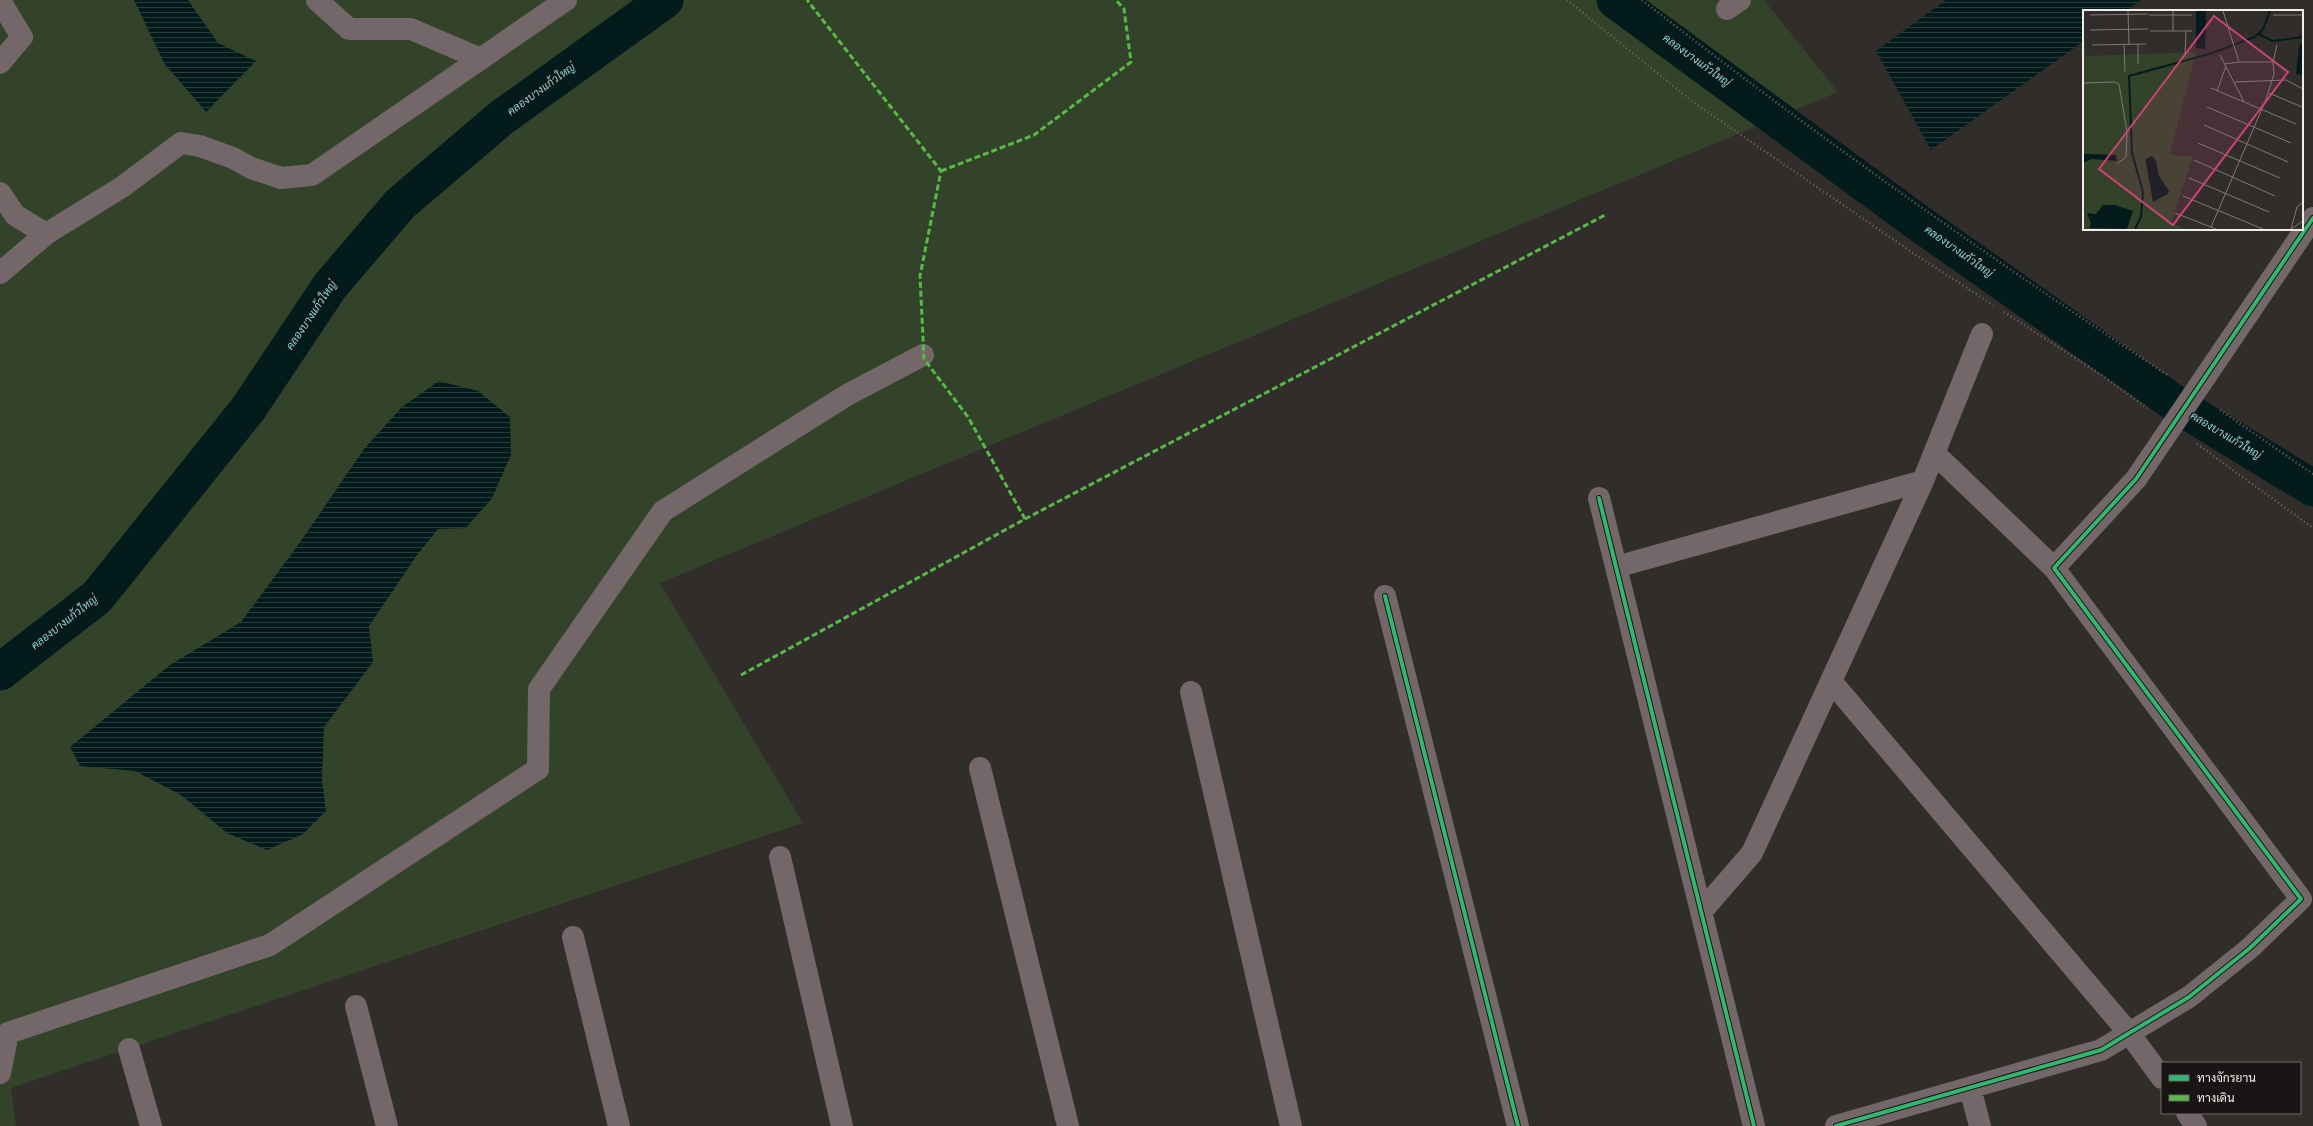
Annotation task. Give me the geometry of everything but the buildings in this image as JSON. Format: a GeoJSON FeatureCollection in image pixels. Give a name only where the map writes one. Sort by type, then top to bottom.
{"type":"FeatureCollection","features":[{"type":"Feature","properties":{"kind":"street"},"geometry":{"type":"LineString","coordinates":[[317,0],[349,29],[411,29],[482,59]]}},
{"type":"Feature","properties":{"kind":"street"},"geometry":{"type":"LineString","coordinates":[[0,273],[46,234],[122,187],[181,143],[200,146],[233,158],[251,168],[281,178],[312,175],[566,0]]}},
{"type":"Feature","properties":{"kind":"street"},"geometry":{"type":"LineString","coordinates":[[0,1],[22,38],[0,63]]}},
{"type":"Feature","properties":{"kind":"street"},"geometry":{"type":"LineString","coordinates":[[0,193],[15,215],[46,234]]}},
{"type":"Feature","properties":{"kind":"street"},"geometry":{"type":"LineString","coordinates":[[2054,568],[2136,479],[2313,218]]}},
{"type":"Feature","properties":{"kind":"street"},"geometry":{"type":"LineString","coordinates":[[1701,912],[1752,853],[1923,481],[1982,334]]}},
{"type":"Feature","properties":{"kind":"street"},"geometry":{"type":"LineString","coordinates":[[0,1073],[8,1033],[270,945],[538,769],[539,689],[663,511],[847,395],[923,355]]}},
{"type":"Feature","properties":{"kind":"street"},"geometry":{"type":"LineString","coordinates":[[1836,1126],[2101,1050],[2189,998],[2250,948],[2307,897],[2054,568],[1934,453]]}},
{"type":"Feature","properties":{"kind":"street"},"geometry":{"type":"LineString","coordinates":[[1616,567],[1923,481]]}},
{"type":"Feature","properties":{"kind":"street"},"geometry":{"type":"LineString","coordinates":[[1599,498],[1754,1126]]}},
{"type":"Feature","properties":{"kind":"street"},"geometry":{"type":"LineString","coordinates":[[1385,596],[1518,1126]]}},
{"type":"Feature","properties":{"kind":"street"},"geometry":{"type":"LineString","coordinates":[[1831,680],[2129,1033],[2161,1077]]}},
{"type":"Feature","properties":{"kind":"street"},"geometry":{"type":"LineString","coordinates":[[1190,692],[1291,1126]]}},
{"type":"Feature","properties":{"kind":"street"},"geometry":{"type":"LineString","coordinates":[[980,768],[1068,1126]]}},
{"type":"Feature","properties":{"kind":"street"},"geometry":{"type":"LineString","coordinates":[[780,857],[842,1126]]}},
{"type":"Feature","properties":{"kind":"street"},"geometry":{"type":"LineString","coordinates":[[573,937],[619,1126]]}},
{"type":"Feature","properties":{"kind":"street"},"geometry":{"type":"LineString","coordinates":[[356,1006],[387,1126]]}},
{"type":"Feature","properties":{"kind":"street"},"geometry":{"type":"LineString","coordinates":[[130,1049],[151,1126]]}},
{"type":"Feature","properties":{"kind":"street"},"geometry":{"type":"LineString","coordinates":[[1970,1088],[1980,1126]]}},
{"type":"Feature","properties":{"kind":"street"},"geometry":{"type":"LineString","coordinates":[[2188,1114],[2196,1126]]}},
{"type":"Feature","properties":{"kind":"path"},"geometry":{"type":"LineString","coordinates":[[1567,0],[1693,102],[1916,255],[1996,307]]}},
{"type":"Feature","properties":{"kind":"path"},"geometry":{"type":"LineString","coordinates":[[1642,0],[1757,90],[1905,196],[2037,289],[2173,379]]}},
{"type":"Feature","properties":{"kind":"path"},"geometry":{"type":"LineString","coordinates":[[2003,311],[2103,376],[2154,413]]}},
{"type":"Feature","properties":{"kind":"path"},"geometry":{"type":"LineString","coordinates":[[2218,409],[2313,474]]}},
{"type":"Feature","properties":{"kind":"path"},"geometry":{"type":"LineString","coordinates":[[2192,441],[2313,528]]}},
{"type":"Feature","properties":{"kind":"green space"},"geometry":{"type":"Polygon","coordinates":[[[0,0],[1764,0],[1838,92],[660,583],[803,823],[11,1088],[16,1126],[0,1126],[0,0]]]}},
{"type":"Feature","properties":{"kind":"water"},"geometry":{"type":"Polygon","coordinates":[[[134,0],[188,0],[218,43],[256,61],[206,112],[164,63],[134,0]]]}},
{"type":"Feature","properties":{"kind":"water"},"geometry":{"type":"Polygon","coordinates":[[[1946,0],[2141,0],[2127,10],[2083,10],[2083,42],[1931,150],[1876,51],[1946,0]]]}},
{"type":"Feature","properties":{"kind":"water"},"geometry":{"type":"Polygon","coordinates":[[[439,381],[478,391],[510,417],[511,455],[492,498],[466,528],[438,529],[417,555],[369,626],[373,662],[324,727],[322,780],[326,811],[303,834],[267,850],[227,833],[181,795],[135,771],[80,766],[70,747],[170,665],[241,622],[301,541],[364,449],[402,407],[439,381]]]}},
{"type":"Feature","properties":{"kind":"waterway","name":"คลองบางแก้วใหญ่"},"geometry":{"type":"LineString","coordinates":[[0,672],[97,597],[248,409],[330,286],[400,204],[501,118],[665,0]]}},
{"type":"Feature","properties":{"kind":"waterway","name":"คลองบางแก้วใหญ่"},"geometry":{"type":"LineString","coordinates":[[1615,0],[1916,221],[2180,407],[2313,488]]}},
{"type":"Feature","properties":{"kind":"marked path"},"geometry":{"type":"LineString","coordinates":[[741,675],[1025,519],[968,417],[924,359],[920,276],[941,171],[807,0]]}},
{"type":"Feature","properties":{"kind":"marked path"},"geometry":{"type":"LineString","coordinates":[[941,171],[1034,135],[1131,62],[1124,9],[1116,0]]}},
{"type":"Feature","properties":{"kind":"marked path"},"geometry":{"type":"LineString","coordinates":[[1025,519],[1607,214]]}},
{"type":"Feature","properties":{"kind":"cycle path"},"geometry":{"type":"LineString","coordinates":[[1836,1126],[2101,1050],[2189,997],[2250,948],[2301,899],[2054,568],[2136,479],[2313,218]]}},
{"type":"Feature","properties":{"kind":"cycle path"},"geometry":{"type":"LineString","coordinates":[[1599,498],[1754,1126]]}},
{"type":"Feature","properties":{"kind":"cycle path"},"geometry":{"type":"LineString","coordinates":[[1385,596],[1518,1126]]}}]}
